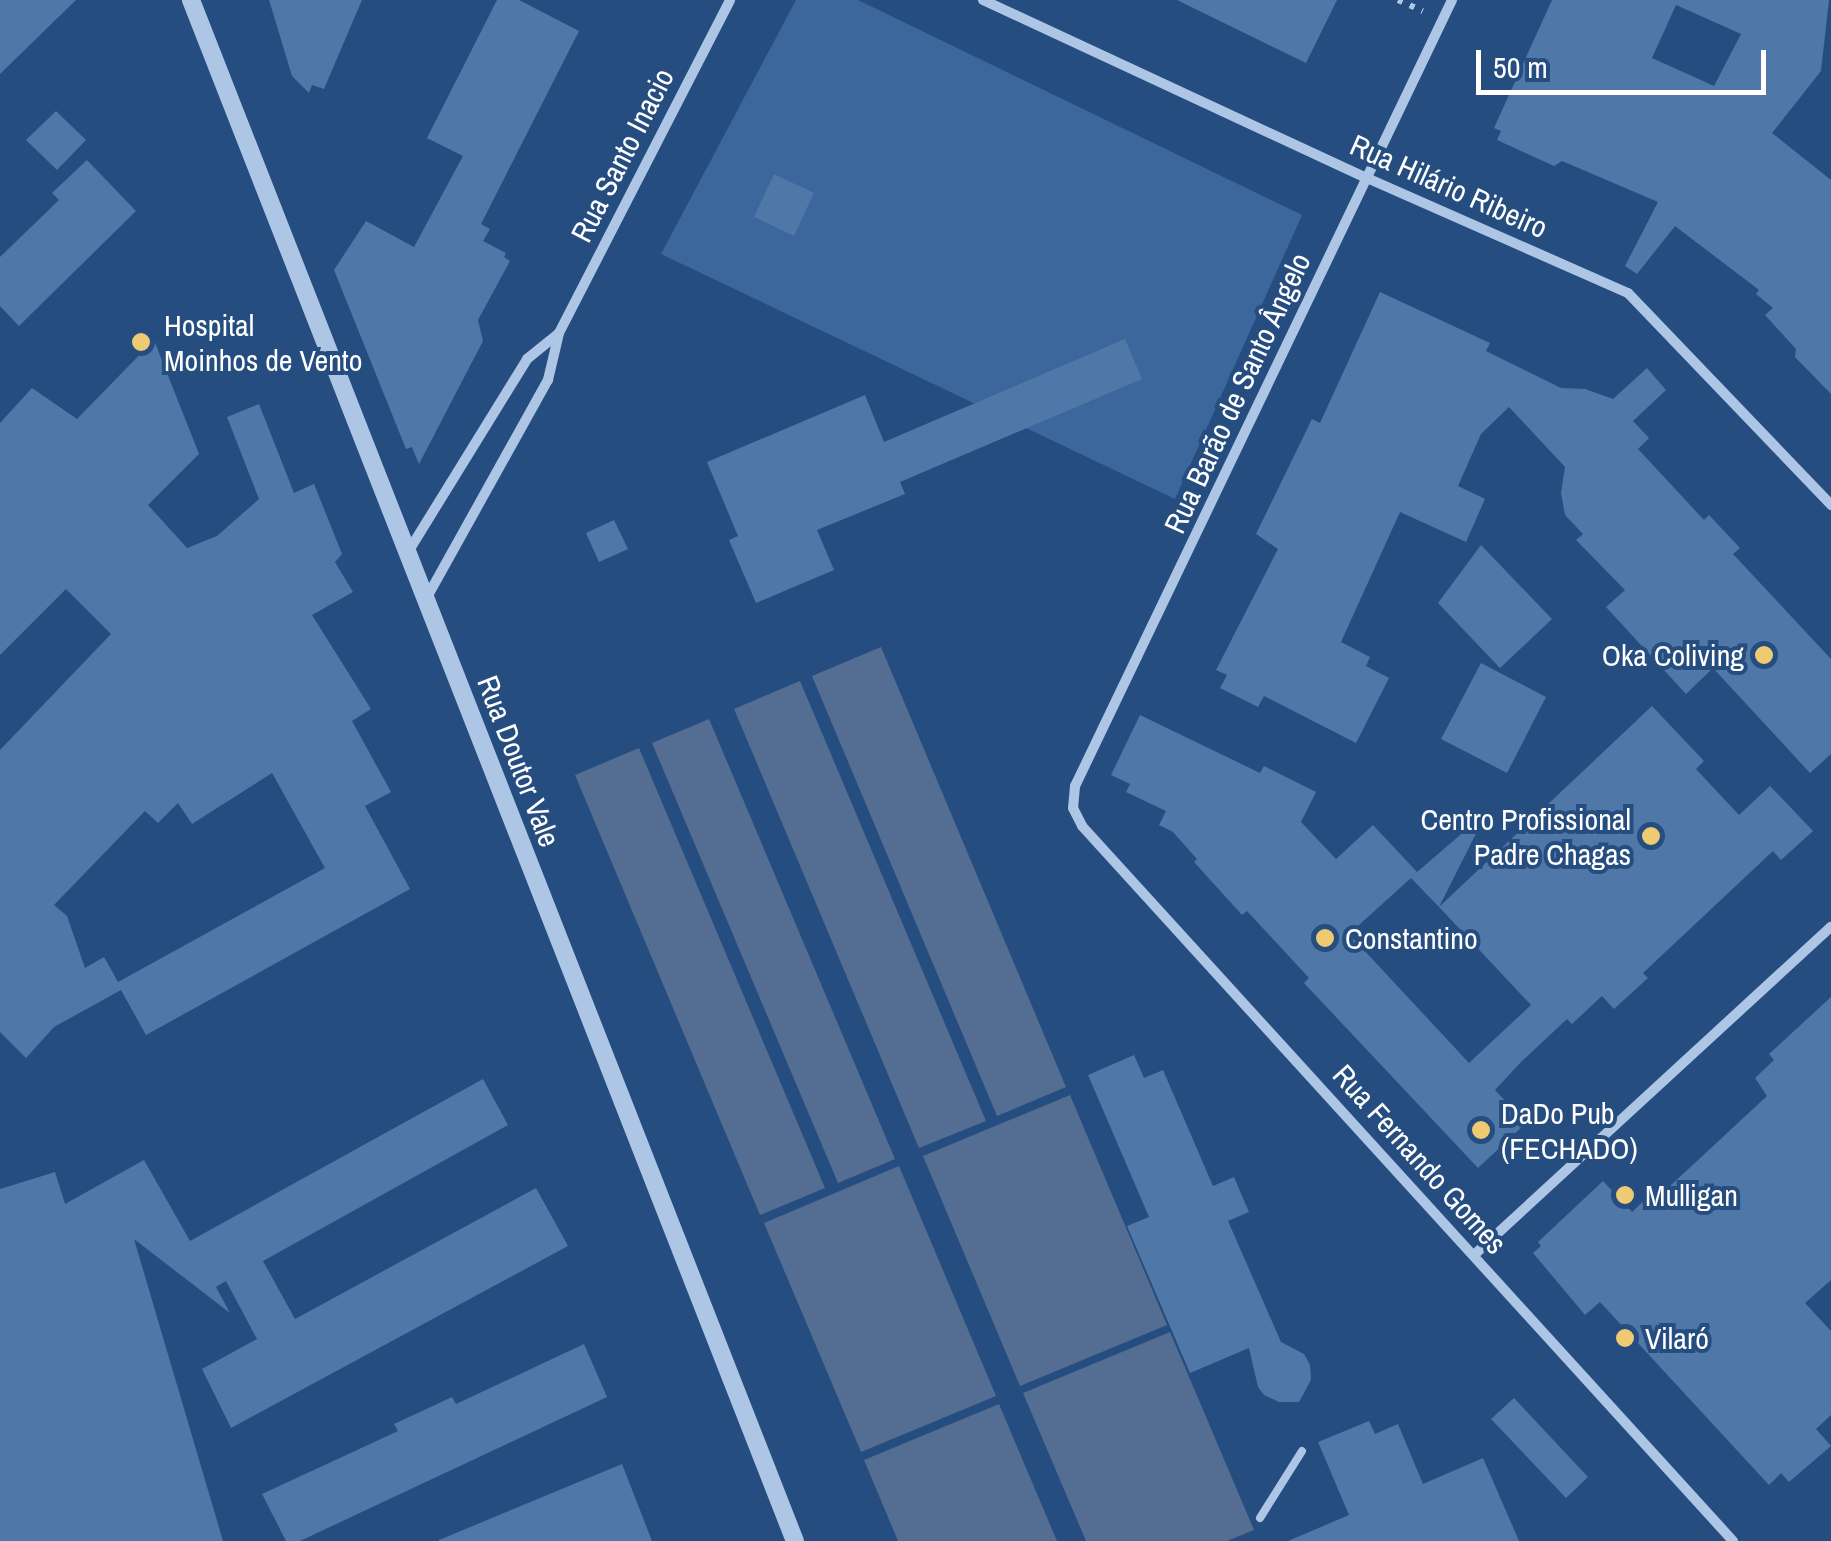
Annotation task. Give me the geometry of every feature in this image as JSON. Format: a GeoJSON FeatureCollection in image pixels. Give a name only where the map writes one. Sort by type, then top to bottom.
{"type":"FeatureCollection","features":[{"type":"Feature","properties":{"kind":"street","name":"Rua Doutor Vale"},"geometry":{"type":"LineString","coordinates":[[192,0],[795,1541]]}},
{"type":"Feature","properties":{"kind":"street","name":"Rua Santo Inacio"},"geometry":{"type":"LineString","coordinates":[[426,599],[548,380],[559,334],[730,0]]}},
{"type":"Feature","properties":{"kind":"street","name":"Rua Hilário Ribeiro"},"geometry":{"type":"LineString","coordinates":[[983,0],[1367,178],[1628,293],[1831,505]]}},
{"type":"Feature","properties":{"kind":"street","name":"Rua Barão de Santo Ângelo"},"geometry":{"type":"LineString","coordinates":[[1072,808],[1075,786],[1452,0]]}},
{"type":"Feature","properties":{"kind":"street","name":"Rua Santo Inacio"},"geometry":{"type":"LineString","coordinates":[[408,552],[527,359],[559,334]]}},
{"type":"Feature","properties":{"kind":"street","name":"Rua Fernando Gomes"},"geometry":{"type":"LineString","coordinates":[[1072,808],[1082,826],[1733,1541]]}},
{"type":"Feature","properties":{"kind":"street"},"geometry":{"type":"LineString","coordinates":[[1474,1255],[1831,927]]}},
{"type":"Feature","properties":{"kind":"lane"},"geometry":{"type":"LineString","coordinates":[[1260,1518],[1302,1451]]}},
{"type":"Feature","properties":{"kind":"shaded area"},"geometry":{"type":"Polygon","coordinates":[[[796,0],[858,0],[1302,215],[1175,499],[661,254],[796,0]]]}},
{"type":"Feature","properties":{"kind":"shaded area"},"geometry":{"type":"Polygon","coordinates":[[[881,647],[1066,1087],[997,1116],[812,676],[881,647]]]}},
{"type":"Feature","properties":{"kind":"shaded area"},"geometry":{"type":"Polygon","coordinates":[[[800,681],[986,1121],[919,1148],[734,709],[800,681]]]}},
{"type":"Feature","properties":{"kind":"shaded area"},"geometry":{"type":"Polygon","coordinates":[[[709,719],[895,1159],[838,1183],[652,743],[709,719]]]}},
{"type":"Feature","properties":{"kind":"shaded area"},"geometry":{"type":"Polygon","coordinates":[[[639,748],[825,1188],[760,1215],[575,775],[639,748]]]}},
{"type":"Feature","properties":{"kind":"shaded area"},"geometry":{"type":"Polygon","coordinates":[[[1070,1095],[1167,1325],[1020,1386],[923,1156],[1070,1095]]]}},
{"type":"Feature","properties":{"kind":"shaded area"},"geometry":{"type":"Polygon","coordinates":[[[899,1166],[996,1396],[861,1452],[764,1223],[899,1166]]]}},
{"type":"Feature","properties":{"kind":"shaded area"},"geometry":{"type":"Polygon","coordinates":[[[1170,1332],[1254,1530],[1227,1541],[1086,1541],[1023,1393],[1170,1332]]]}},
{"type":"Feature","properties":{"kind":"shaded area"},"geometry":{"type":"Polygon","coordinates":[[[999,1404],[1057,1541],[898,1541],[864,1460],[999,1404]]]}},
{"type":"Feature","properties":{"kind":"building"},"geometry":{"type":"Polygon","coordinates":[[[0,0],[76,0],[0,74],[0,0]]]}},
{"type":"Feature","properties":{"kind":"building"},"geometry":{"type":"Polygon","coordinates":[[[269,0],[362,0],[324,89],[312,85],[309,93],[292,76],[269,0]]]}},
{"type":"Feature","properties":{"kind":"building"},"geometry":{"type":"Polygon","coordinates":[[[497,0],[519,0],[579,31],[481,224],[490,229],[483,241],[506,253],[504,257],[510,261],[478,320],[483,341],[419,464],[412,447],[406,449],[334,270],[366,221],[414,247],[463,156],[427,138],[497,0]]]}},
{"type":"Feature","properties":{"kind":"building"},"geometry":{"type":"Polygon","coordinates":[[[1177,0],[1337,0],[1306,63],[1177,0]]]}},
{"type":"Feature","properties":{"kind":"building"},"geometry":{"type":"Polygon","coordinates":[[[1552,0],[1829,0],[1821,71],[1772,133],[1831,180],[1831,394],[1795,357],[1796,349],[1765,315],[1773,308],[1756,294],[1759,290],[1675,226],[1637,274],[1625,266],[1658,202],[1562,161],[1554,166],[1497,140],[1501,131],[1494,128],[1552,0]],[[1676,5],[1652,58],[1714,86],[1741,34],[1676,5]]]}},
{"type":"Feature","properties":{"kind":"building"},"geometry":{"type":"Polygon","coordinates":[[[56,111],[86,140],[57,170],[26,140],[56,111]]]}},
{"type":"Feature","properties":{"kind":"building"},"geometry":{"type":"Polygon","coordinates":[[[87,160],[136,211],[19,326],[0,306],[0,257],[59,200],[52,193],[87,160]]]}},
{"type":"Feature","properties":{"kind":"building"},"geometry":{"type":"Polygon","coordinates":[[[774,174],[814,193],[794,236],[754,217],[774,174]]]}},
{"type":"Feature","properties":{"kind":"building"},"geometry":{"type":"Polygon","coordinates":[[[1380,292],[1490,343],[1486,351],[1561,388],[1585,389],[1613,399],[1647,368],[1666,390],[1633,421],[1649,438],[1638,449],[1704,520],[1709,515],[1740,548],[1733,554],[1831,659],[1831,754],[1810,773],[1713,668],[1686,694],[1606,607],[1625,590],[1576,540],[1583,534],[1565,515],[1561,493],[1565,467],[1509,407],[1481,434],[1458,486],[1485,499],[1466,542],[1400,512],[1341,642],[1370,657],[1366,666],[1389,678],[1356,743],[1264,696],[1258,707],[1220,688],[1227,675],[1216,670],[1278,549],[1256,534],[1312,419],[1320,423],[1380,292]]]}},
{"type":"Feature","properties":{"kind":"building"},"geometry":{"type":"Polygon","coordinates":[[[1125,339],[1142,379],[900,482],[905,494],[817,530],[834,570],[756,603],[729,540],[738,536],[707,462],[865,395],[884,442],[1125,339]]]}},
{"type":"Feature","properties":{"kind":"building"},"geometry":{"type":"Polygon","coordinates":[[[154,340],[199,454],[148,505],[187,548],[217,536],[259,499],[227,417],[259,404],[294,493],[314,484],[342,554],[335,562],[353,592],[312,615],[371,709],[352,721],[391,792],[365,806],[410,889],[146,1035],[121,990],[54,1027],[26,1058],[0,1032],[0,750],[111,634],[66,589],[0,655],[0,423],[32,388],[77,419],[154,340]],[[272,773],[192,824],[178,803],[158,823],[145,811],[54,905],[67,916],[85,968],[104,957],[118,982],[325,868],[272,773]]]}},
{"type":"Feature","properties":{"kind":"building"},"geometry":{"type":"Polygon","coordinates":[[[614,520],[628,549],[599,562],[586,533],[614,520]]]}},
{"type":"Feature","properties":{"kind":"building"},"geometry":{"type":"Polygon","coordinates":[[[1481,545],[1552,619],[1500,668],[1438,603],[1481,545]]]}},
{"type":"Feature","properties":{"kind":"building"},"geometry":{"type":"Polygon","coordinates":[[[1481,663],[1546,697],[1507,773],[1441,739],[1481,663]]]}},
{"type":"Feature","properties":{"kind":"building"},"geometry":{"type":"Polygon","coordinates":[[[1652,706],[1704,761],[1696,769],[1739,815],[1770,786],[1813,831],[1781,860],[1773,851],[1643,973],[1648,978],[1614,1009],[1602,996],[1572,1024],[1567,1019],[1521,1062],[1495,1090],[1526,1123],[1478,1168],[1304,983],[1309,978],[1247,911],[1242,915],[1194,862],[1197,859],[1173,832],[1159,825],[1166,811],[1126,792],[1130,784],[1111,775],[1140,715],[1260,773],[1264,766],[1316,792],[1301,822],[1336,859],[1373,825],[1417,872],[1487,812],[1439,907],[1652,706]],[[1411,878],[1349,934],[1469,1063],[1531,1005],[1411,878]]]}},
{"type":"Feature","properties":{"kind":"building"},"geometry":{"type":"Polygon","coordinates":[[[1831,997],[1831,1280],[1805,1303],[1831,1331],[1831,1415],[1816,1429],[1831,1446],[1789,1482],[1781,1473],[1769,1485],[1600,1302],[1585,1315],[1533,1253],[1541,1246],[1538,1242],[1603,1181],[1632,1212],[1651,1194],[1656,1199],[1767,1096],[1755,1078],[1774,1060],[1769,1054],[1831,997]]]}},
{"type":"Feature","properties":{"kind":"building"},"geometry":{"type":"Polygon","coordinates":[[[1134,1055],[1144,1078],[1163,1070],[1213,1186],[1234,1177],[1249,1212],[1228,1221],[1281,1342],[1304,1354],[1310,1365],[1311,1380],[1299,1402],[1279,1402],[1264,1395],[1258,1387],[1249,1348],[1190,1373],[1127,1226],[1149,1217],[1088,1075],[1134,1055]]]}},
{"type":"Feature","properties":{"kind":"building"},"geometry":{"type":"Polygon","coordinates":[[[483,1079],[508,1125],[263,1261],[295,1319],[536,1188],[568,1246],[231,1428],[202,1369],[257,1339],[226,1281],[216,1287],[230,1313],[134,1239],[223,1541],[0,1541],[0,1189],[55,1172],[65,1204],[144,1160],[190,1241],[483,1079]]]}},
{"type":"Feature","properties":{"kind":"building"},"geometry":{"type":"Polygon","coordinates":[[[584,1344],[607,1397],[300,1541],[286,1541],[262,1494],[398,1431],[394,1424],[452,1397],[456,1404],[584,1344]]]}},
{"type":"Feature","properties":{"kind":"building"},"geometry":{"type":"Polygon","coordinates":[[[1514,1398],[1588,1477],[1566,1498],[1491,1419],[1514,1398]]]}},
{"type":"Feature","properties":{"kind":"building"},"geometry":{"type":"Polygon","coordinates":[[[1369,1421],[1375,1434],[1398,1424],[1423,1484],[1483,1458],[1519,1541],[1288,1541],[1349,1515],[1318,1442],[1369,1421]]]}},
{"type":"Feature","properties":{"kind":"building"},"geometry":{"type":"Polygon","coordinates":[[[622,1464],[652,1541],[439,1541],[439,1540],[622,1464]]]}},
{"type":"Feature","properties":{"kind":"place","name":"Hospital Moinhos de Vento"},"geometry":{"type":"Point","coordinates":[141,342]}},
{"type":"Feature","properties":{"kind":"place","name":"Oka Coliving"},"geometry":{"type":"Point","coordinates":[1764,655]}},
{"type":"Feature","properties":{"kind":"place","name":"Centro Profissional Padre Chagas"},"geometry":{"type":"Point","coordinates":[1651,836]}},
{"type":"Feature","properties":{"kind":"place","name":"Constantino"},"geometry":{"type":"Point","coordinates":[1325,938]}},
{"type":"Feature","properties":{"kind":"place","name":"DaDo Pub (FECHADO)"},"geometry":{"type":"Point","coordinates":[1481,1130]}},
{"type":"Feature","properties":{"kind":"place","name":"Mulligan"},"geometry":{"type":"Point","coordinates":[1625,1195]}},
{"type":"Feature","properties":{"kind":"place","name":"Vilaró"},"geometry":{"type":"Point","coordinates":[1625,1338]}}]}
